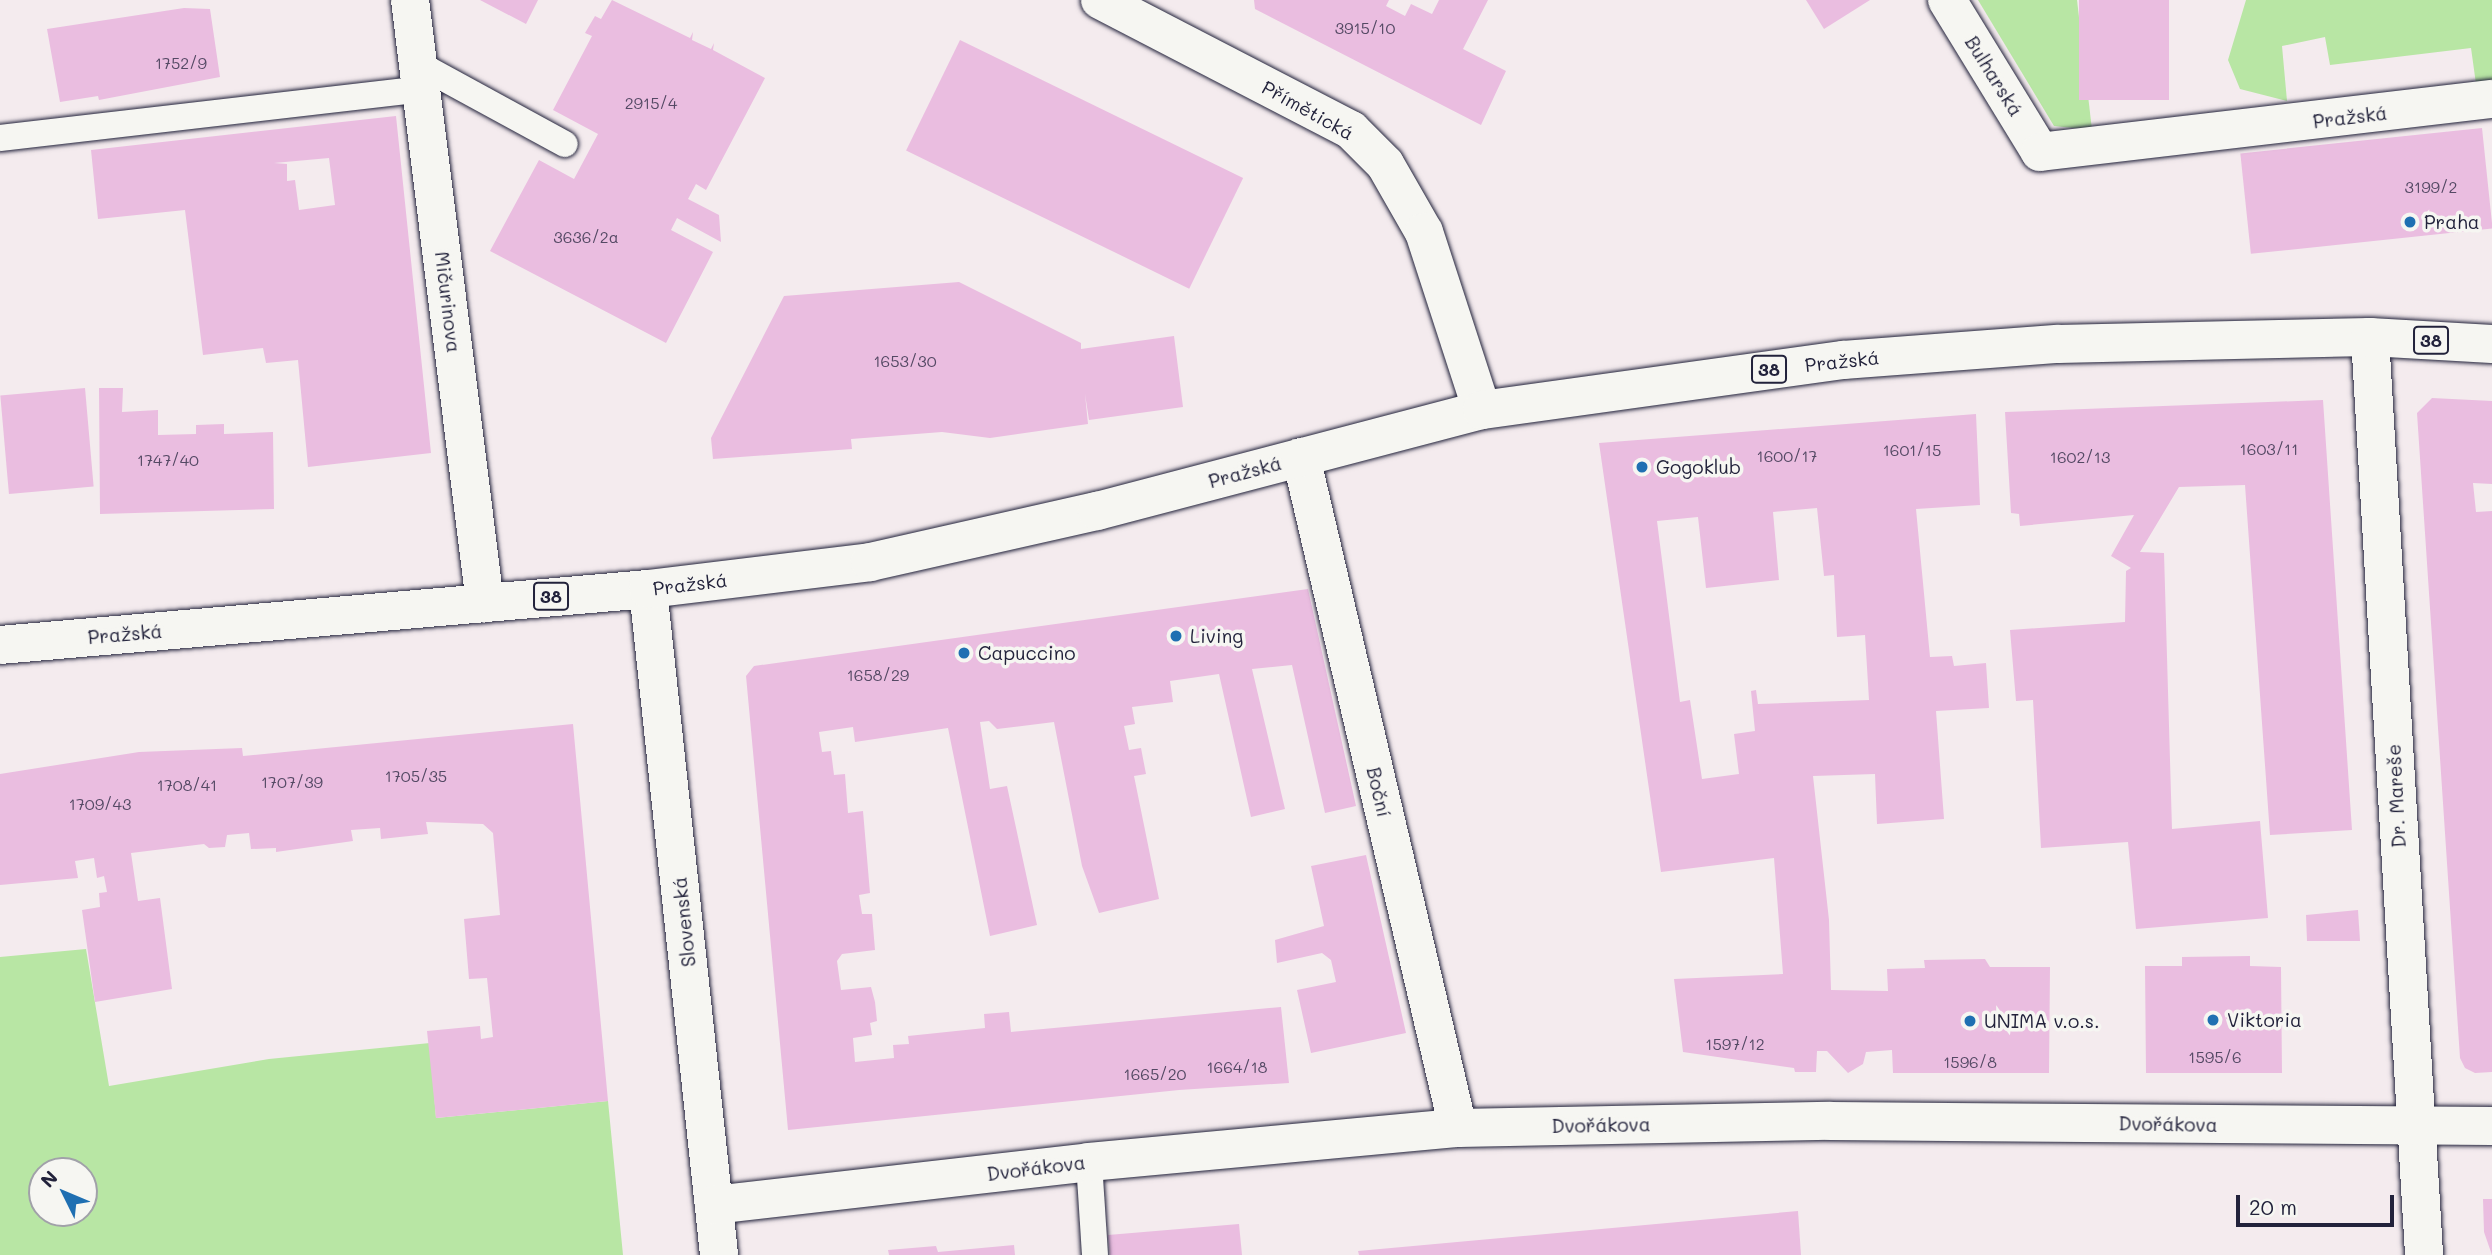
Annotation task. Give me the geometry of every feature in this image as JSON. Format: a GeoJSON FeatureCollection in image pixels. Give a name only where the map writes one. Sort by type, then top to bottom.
{"type":"FeatureCollection","features":[{"type":"Feature","properties":{"kind":"street","name":"Mičurinova"},"geometry":{"type":"LineString","coordinates":[[410,0],[485,603]]}},
{"type":"Feature","properties":{"kind":"street","name":"Přímětická"},"geometry":{"type":"LineString","coordinates":[[1103,0],[1351,130],[1385,164],[1424,232],[1482,410]]}},
{"type":"Feature","properties":{"kind":"street","name":"Bulharská"},"geometry":{"type":"LineString","coordinates":[[1947,0],[2040,152]]}},
{"type":"Feature","properties":{"kind":"street","name":"Pražská"},"geometry":{"type":"LineString","coordinates":[[2040,152],[2492,99]]}},
{"type":"Feature","properties":{"kind":"street","name":"Pražská"},"geometry":{"type":"LineString","coordinates":[[0,645],[648,589],[870,562],[1097,511],[1482,410],[1843,360],[2058,344],[2370,337],[2492,344]]}},
{"type":"Feature","properties":{"kind":"street","name":"Dr. Mareše"},"geometry":{"type":"LineString","coordinates":[[2370,337],[2424,1255]]}},
{"type":"Feature","properties":{"kind":"street","name":"Boční"},"geometry":{"type":"LineString","coordinates":[[1301,457],[1458,1128]]}},
{"type":"Feature","properties":{"kind":"street","name":"Slovenská"},"geometry":{"type":"LineString","coordinates":[[648,589],[719,1255]]}},
{"type":"Feature","properties":{"kind":"street","name":"Dvořákova"},"geometry":{"type":"LineString","coordinates":[[714,1205],[1089,1161],[1458,1128],[1830,1121],[2492,1126]]}},
{"type":"Feature","properties":{"kind":"lane"},"geometry":{"type":"LineString","coordinates":[[0,138],[419,77],[565,144]]}},
{"type":"Feature","properties":{"kind":"lane"},"geometry":{"type":"LineString","coordinates":[[1089,1161],[1095,1255]]}},
{"type":"Feature","properties":{"kind":"green space"},"geometry":{"type":"Polygon","coordinates":[[[1978,0],[2077,0],[2092,130],[2054,126],[1978,0]]]}},
{"type":"Feature","properties":{"kind":"green space"},"geometry":{"type":"Polygon","coordinates":[[[2246,0],[2492,0],[2492,82],[2476,84],[2471,48],[2330,65],[2325,37],[2282,46],[2287,101],[2240,89],[2228,60],[2246,0]]]}},
{"type":"Feature","properties":{"kind":"green space"},"geometry":{"type":"Polygon","coordinates":[[[86,949],[109,1086],[269,1059],[430,1043],[436,1118],[608,1101],[623,1255],[0,1255],[0,957],[86,949]]]}},
{"type":"Feature","properties":{"kind":"building"},"geometry":{"type":"Polygon","coordinates":[[[480,0],[538,0],[526,24],[480,0]]]}},
{"type":"Feature","properties":{"kind":"building"},"geometry":{"type":"Polygon","coordinates":[[[612,0],[690,38],[693,32],[692,40],[711,49],[714,43],[713,50],[765,78],[706,190],[696,184],[688,199],[719,215],[721,242],[677,218],[671,230],[713,252],[666,343],[490,251],[539,160],[574,179],[598,134],[553,110],[592,36],[585,33],[595,16],[601,19],[612,0]]]}},
{"type":"Feature","properties":{"kind":"building"},"geometry":{"type":"Polygon","coordinates":[[[1254,0],[1389,0],[1386,6],[1405,16],[1411,4],[1432,14],[1439,0],[1488,0],[1463,49],[1506,71],[1481,125],[1255,9],[1254,0]]]}},
{"type":"Feature","properties":{"kind":"building"},"geometry":{"type":"Polygon","coordinates":[[[1806,0],[1870,0],[1824,29],[1806,0]]]}},
{"type":"Feature","properties":{"kind":"building"},"geometry":{"type":"Polygon","coordinates":[[[2079,0],[2169,0],[2169,100],[2079,100],[2079,0]]]}},
{"type":"Feature","properties":{"kind":"building"},"geometry":{"type":"Polygon","coordinates":[[[184,8],[210,9],[220,77],[99,100],[98,96],[60,102],[47,29],[184,8]]]}},
{"type":"Feature","properties":{"kind":"building"},"geometry":{"type":"Polygon","coordinates":[[[960,40],[1243,178],[1189,289],[906,151],[960,40]]]}},
{"type":"Feature","properties":{"kind":"building"},"geometry":{"type":"Polygon","coordinates":[[[396,116],[431,453],[308,467],[298,360],[266,363],[263,348],[203,355],[185,210],[98,219],[91,150],[396,116]],[[329,158],[274,163],[287,164],[287,181],[295,180],[299,210],[335,205],[329,158]]]}},
{"type":"Feature","properties":{"kind":"building"},"geometry":{"type":"Polygon","coordinates":[[[2482,128],[2492,229],[2251,254],[2240,153],[2482,128]]]}},
{"type":"Feature","properties":{"kind":"building"},"geometry":{"type":"Polygon","coordinates":[[[959,282],[1081,343],[1081,349],[1174,336],[1183,407],[1089,420],[1085,394],[1088,424],[990,438],[942,432],[851,439],[852,449],[713,459],[711,438],[784,296],[959,282]]]}},
{"type":"Feature","properties":{"kind":"building"},"geometry":{"type":"Polygon","coordinates":[[[85,388],[94,487],[9,494],[0,395],[85,388]]]}},
{"type":"Feature","properties":{"kind":"building"},"geometry":{"type":"Polygon","coordinates":[[[99,388],[123,388],[122,412],[158,410],[158,435],[196,434],[196,425],[224,424],[224,434],[273,432],[274,509],[100,514],[99,388]]]}},
{"type":"Feature","properties":{"kind":"building"},"geometry":{"type":"Polygon","coordinates":[[[2432,398],[2492,401],[2492,484],[2473,483],[2476,512],[2492,511],[2492,1072],[2475,1073],[2465,1068],[2460,1058],[2417,413],[2432,398]]]}},
{"type":"Feature","properties":{"kind":"building"},"geometry":{"type":"Polygon","coordinates":[[[2323,400],[2352,830],[2270,835],[2245,485],[2179,487],[2140,552],[2164,553],[2172,829],[2260,821],[2268,918],[2136,929],[2128,842],[2041,848],[2033,700],[2016,701],[2010,630],[2125,622],[2126,571],[2131,568],[2111,556],[2134,515],[2020,526],[2019,514],[2011,513],[2005,412],[2323,400]]]}},
{"type":"Feature","properties":{"kind":"building"},"geometry":{"type":"Polygon","coordinates":[[[1976,414],[1980,505],[1916,509],[1930,657],[1952,656],[1954,666],[1986,663],[1989,708],[1936,711],[1944,819],[1877,824],[1875,774],[1813,776],[1829,920],[1831,990],[1888,991],[1887,969],[1925,968],[1924,960],[1985,959],[1990,967],[2050,967],[2049,1073],[1893,1073],[1892,1050],[1866,1052],[1863,1064],[1848,1073],[1827,1051],[1817,1051],[1816,1072],[1795,1072],[1794,1068],[1683,1052],[1674,979],[1783,974],[1774,858],[1661,872],[1599,443],[1976,414]],[[1817,508],[1773,512],[1779,580],[1706,588],[1698,517],[1657,521],[1680,702],[1690,700],[1702,779],[1739,774],[1734,734],[1755,731],[1751,691],[1756,690],[1758,704],[1869,700],[1865,635],[1837,637],[1834,575],[1824,576],[1817,508]]]}},
{"type":"Feature","properties":{"kind":"building"},"geometry":{"type":"Polygon","coordinates":[[[1308,589],[1356,806],[1325,813],[1292,665],[1252,669],[1285,809],[1251,817],[1219,674],[1170,681],[1173,702],[1132,707],[1135,724],[1124,726],[1129,750],[1141,748],[1146,774],[1134,776],[1159,899],[1099,913],[1082,866],[1054,722],[997,729],[989,721],[980,722],[990,789],[1007,786],[1037,925],[990,936],[948,728],[855,742],[853,727],[819,732],[822,752],[831,751],[834,775],[845,774],[848,813],[863,811],[870,893],[859,895],[862,914],[872,914],[875,950],[842,954],[837,961],[841,990],[871,987],[875,1002],[877,1021],[870,1023],[872,1035],[853,1038],[855,1062],[894,1058],[893,1045],[909,1044],[908,1036],[985,1028],[984,1014],[1009,1012],[1011,1032],[1281,1007],[1289,1083],[1179,1090],[788,1130],[746,676],[754,666],[1308,589]]]}},
{"type":"Feature","properties":{"kind":"building"},"geometry":{"type":"Polygon","coordinates":[[[573,724],[608,1101],[436,1118],[427,1031],[480,1026],[481,1039],[493,1037],[487,978],[469,979],[464,919],[500,915],[493,833],[483,824],[426,822],[428,834],[381,839],[380,828],[351,830],[353,841],[276,852],[276,848],[251,849],[249,833],[227,835],[225,847],[209,848],[204,844],[131,853],[138,901],[160,898],[172,989],[95,1002],[82,910],[100,907],[99,893],[107,892],[104,876],[97,878],[94,858],[75,861],[78,878],[0,885],[0,774],[139,752],[242,748],[243,756],[573,724]]]}},
{"type":"Feature","properties":{"kind":"building"},"geometry":{"type":"Polygon","coordinates":[[[1366,855],[1406,1033],[1311,1053],[1297,990],[1336,982],[1331,960],[1322,953],[1277,963],[1275,940],[1324,926],[1311,866],[1366,855]]]}},
{"type":"Feature","properties":{"kind":"building"},"geometry":{"type":"Polygon","coordinates":[[[2358,910],[2360,941],[2307,941],[2306,915],[2358,910]]]}},
{"type":"Feature","properties":{"kind":"building","name":"Viktoria"},"geometry":{"type":"Polygon","coordinates":[[[2250,956],[2250,966],[2281,967],[2282,1073],[2146,1073],[2145,966],[2182,966],[2182,957],[2250,956]]]}},
{"type":"Feature","properties":{"kind":"building"},"geometry":{"type":"Polygon","coordinates":[[[2483,1199],[2492,1199],[2492,1255],[2484,1232],[2483,1199]]]}},
{"type":"Feature","properties":{"kind":"building"},"geometry":{"type":"Polygon","coordinates":[[[1798,1211],[1801,1255],[1359,1255],[1358,1251],[1798,1211]]]}},
{"type":"Feature","properties":{"kind":"building"},"geometry":{"type":"Polygon","coordinates":[[[1239,1224],[1242,1255],[1110,1255],[1108,1235],[1239,1224]]]}},
{"type":"Feature","properties":{"kind":"building"},"geometry":{"type":"Polygon","coordinates":[[[1014,1245],[1015,1255],[889,1255],[888,1250],[936,1246],[938,1252],[1014,1245]]]}},
{"type":"Feature","properties":{"kind":"place","name":"Praha"},"geometry":{"type":"Point","coordinates":[2410,222]}},
{"type":"Feature","properties":{"kind":"place","name":"Gogoklub"},"geometry":{"type":"Point","coordinates":[1642,467]}},
{"type":"Feature","properties":{"kind":"place","name":"Living"},"geometry":{"type":"Point","coordinates":[1176,636]}},
{"type":"Feature","properties":{"kind":"place","name":"Capuccino"},"geometry":{"type":"Point","coordinates":[964,653]}},
{"type":"Feature","properties":{"kind":"place","name":"Viktoria"},"geometry":{"type":"Point","coordinates":[2213,1020]}},
{"type":"Feature","properties":{"kind":"place","name":"UNIMA v.o.s."},"geometry":{"type":"Point","coordinates":[1970,1021]}}]}
